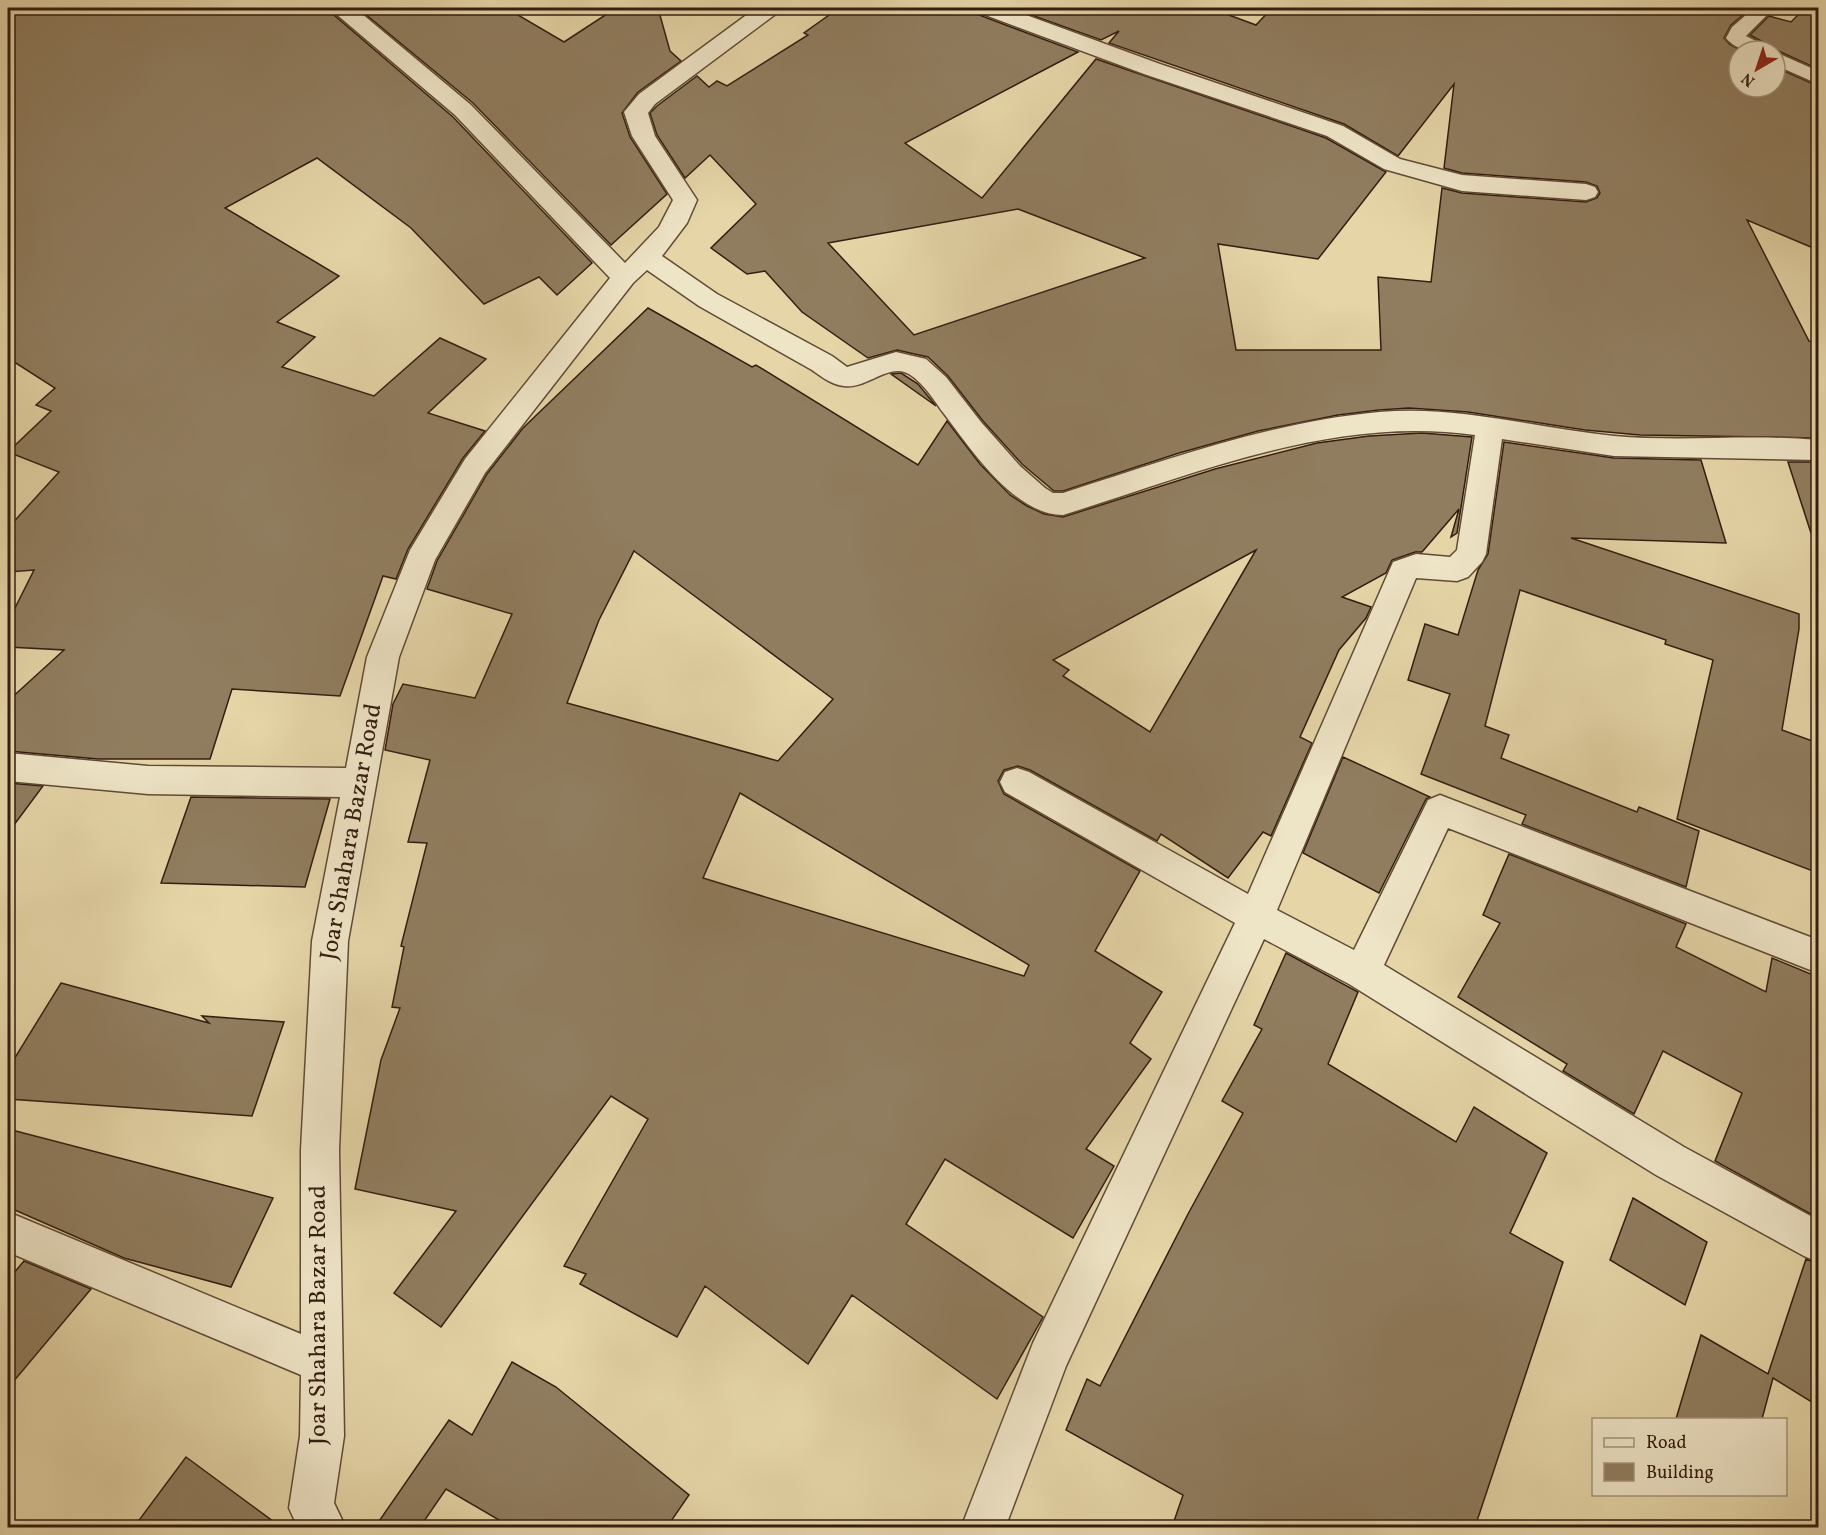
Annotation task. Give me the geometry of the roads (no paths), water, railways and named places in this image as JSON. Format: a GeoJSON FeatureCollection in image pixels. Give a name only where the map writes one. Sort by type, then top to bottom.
{"type":"FeatureCollection","features":[{"type":"Feature","properties":{"kind":"street"},"geometry":{"type":"LineString","coordinates":[[344,8],[463,110],[635,268],[708,300],[845,377],[860,374],[891,361],[915,366],[932,378],[1020,483],[1046,503],[1063,504],[1249,445],[1305,432],[1381,422],[1458,422],[1614,446],[1781,447],[1818,450]]}},
{"type":"Feature","properties":{"kind":"street","name":"Joar Shahara Bazar Road"},"geometry":{"type":"LineString","coordinates":[[310,1521],[322,1436],[320,1150],[330,941],[383,657],[421,558],[475,466],[635,268],[669,233],[681,213],[686,200],[638,127],[636,112],[647,99],[769,8]]}},
{"type":"Feature","properties":{"kind":"street"},"geometry":{"type":"LineString","coordinates":[[988,8],[1174,76],[1335,131],[1392,164],[1462,183],[1586,192]]}},
{"type":"Feature","properties":{"kind":"street"},"geometry":{"type":"LineString","coordinates":[[983,1527],[1048,1358],[1256,917],[1404,570],[1416,566],[1457,569],[1471,554],[1490,427]]}},
{"type":"Feature","properties":{"kind":"street"},"geometry":{"type":"LineString","coordinates":[[8,767],[148,780],[359,783]]}},
{"type":"Feature","properties":{"kind":"street"},"geometry":{"type":"LineString","coordinates":[[1017,782],[1256,917],[1362,972],[1670,1161],[1818,1242]]}},
{"type":"Feature","properties":{"kind":"street"},"geometry":{"type":"LineString","coordinates":[[1362,972],[1440,810],[1818,956]]}},
{"type":"Feature","properties":{"kind":"street"},"geometry":{"type":"LineString","coordinates":[[8,1232],[321,1363]]}},
{"type":"Feature","properties":{"kind":"lane"},"geometry":{"type":"LineString","coordinates":[[1738,39],[1736,38],[1739,31],[1766,8]]}},
{"type":"Feature","properties":{"kind":"lane"},"geometry":{"type":"LineString","coordinates":[[1787,64],[1818,78]]}}]}
